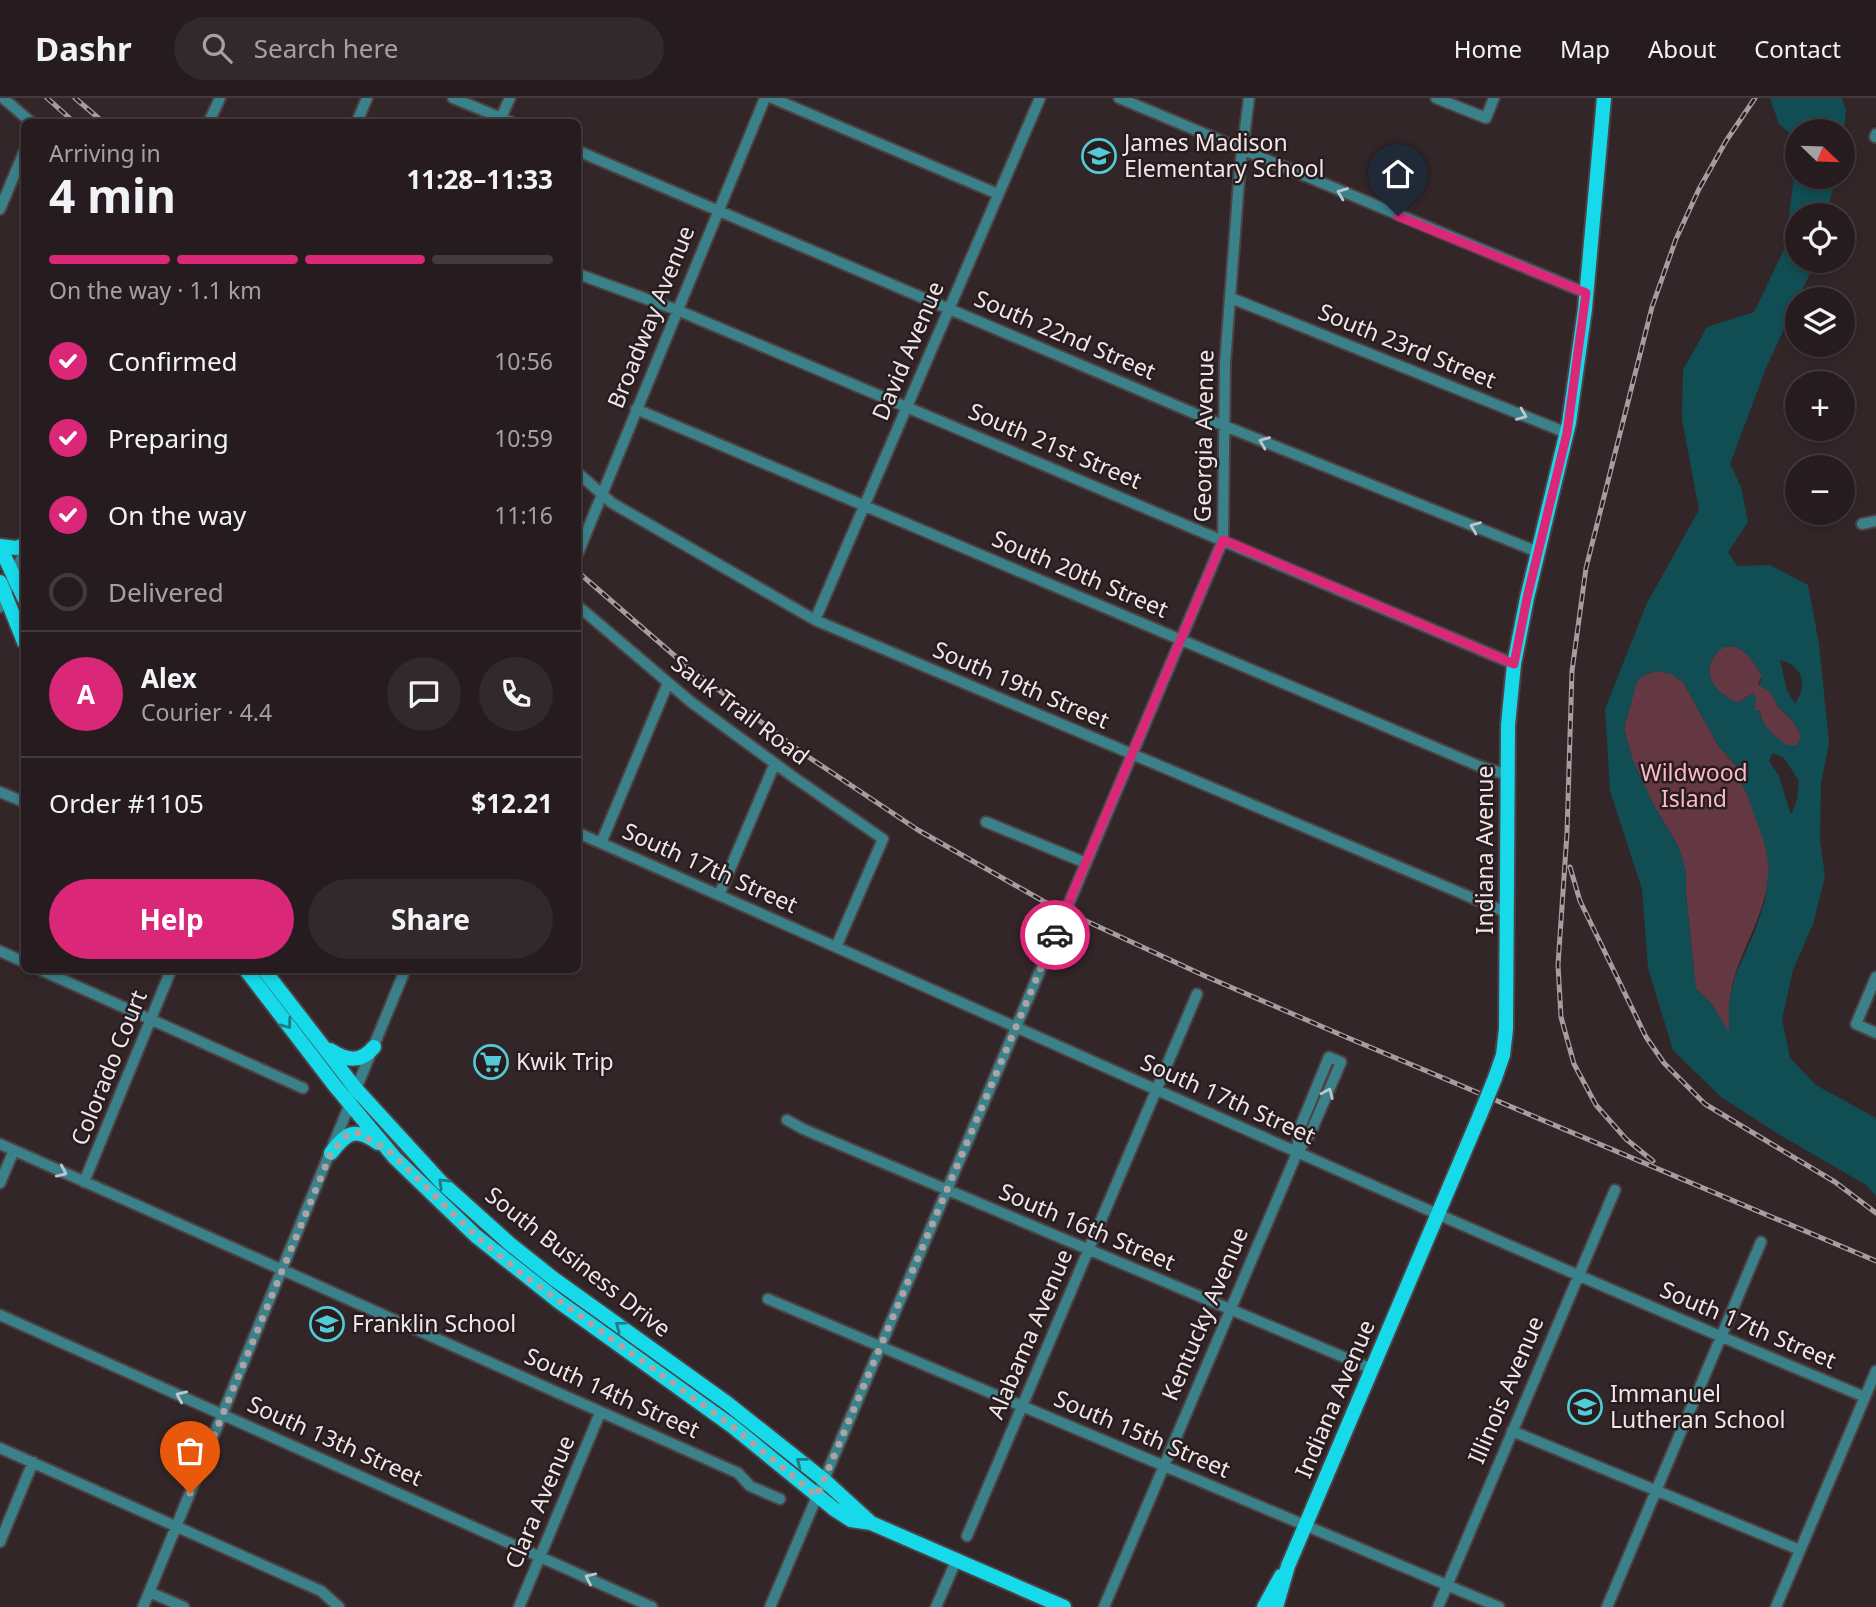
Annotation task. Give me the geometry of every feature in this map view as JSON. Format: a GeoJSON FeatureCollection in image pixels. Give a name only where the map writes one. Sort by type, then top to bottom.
{"type":"FeatureCollection","features":[{"type":"Feature","properties":{"kind":"main road","name":"Indiana Avenue"},"geometry":{"type":"LineString","coordinates":[[1276,1607],[1288,1566],[1503,1055],[1508,912],[1508,725],[1514,664],[1567,433],[1586,293],[1604,98]]}},
{"type":"Feature","properties":{"kind":"main road"},"geometry":{"type":"LineString","coordinates":[[0,546],[16,548],[21,552]]}},
{"type":"Feature","properties":{"kind":"main road"},"geometry":{"type":"LineString","coordinates":[[0,546],[21,591]]}},
{"type":"Feature","properties":{"kind":"main road"},"geometry":{"type":"LineString","coordinates":[[2,595],[21,636]]}},
{"type":"Feature","properties":{"kind":"main road","name":"South Business Drive"},"geometry":{"type":"LineString","coordinates":[[248,973],[388,1150],[476,1236],[522,1274],[732,1426],[817,1496]]}},
{"type":"Feature","properties":{"kind":"main road","name":"South Business Drive"},"geometry":{"type":"LineString","coordinates":[[266,973],[356,1089],[441,1182],[510,1244],[554,1279],[727,1403],[824,1480],[871,1523]]}},
{"type":"Feature","properties":{"kind":"main road"},"geometry":{"type":"LineString","coordinates":[[323,1046],[339,1056],[352,1059],[363,1057],[374,1046]]}},
{"type":"Feature","properties":{"kind":"main road"},"geometry":{"type":"LineString","coordinates":[[331,1153],[346,1136],[358,1133],[388,1150]]}},
{"type":"Feature","properties":{"kind":"main road"},"geometry":{"type":"LineString","coordinates":[[817,1496],[851,1520],[871,1523],[1064,1607]]}},
{"type":"Feature","properties":{"kind":"main road","name":"Indiana Avenue"},"geometry":{"type":"LineString","coordinates":[[1264,1607],[1275,1584],[1288,1566]]}},
{"type":"Feature","properties":{"kind":"street"},"geometry":{"type":"LineString","coordinates":[[3,98],[27,119]]}},
{"type":"Feature","properties":{"kind":"street"},"geometry":{"type":"LineString","coordinates":[[210,119],[220,98]]}},
{"type":"Feature","properties":{"kind":"street"},"geometry":{"type":"LineString","coordinates":[[358,119],[367,98]]}},
{"type":"Feature","properties":{"kind":"street"},"geometry":{"type":"LineString","coordinates":[[453,98],[500,119]]}},
{"type":"Feature","properties":{"kind":"street"},"geometry":{"type":"LineString","coordinates":[[505,119],[510,98]]}},
{"type":"Feature","properties":{"kind":"street","name":"Broadway Avenue"},"geometry":{"type":"LineString","coordinates":[[581,545],[765,98]]}},
{"type":"Feature","properties":{"kind":"street"},"geometry":{"type":"LineString","coordinates":[[772,98],[998,194]]}},
{"type":"Feature","properties":{"kind":"street","name":"David Avenue"},"geometry":{"type":"LineString","coordinates":[[815,620],[1040,98]]}},
{"type":"Feature","properties":{"kind":"street"},"geometry":{"type":"LineString","coordinates":[[1119,98],[1586,293]]}},
{"type":"Feature","properties":{"kind":"street","name":"Georgia Avenue"},"geometry":{"type":"LineString","coordinates":[[770,1607],[1223,540],[1225,363],[1242,151],[1249,98]]}},
{"type":"Feature","properties":{"kind":"street"},"geometry":{"type":"LineString","coordinates":[[1436,98],[1486,118],[1494,98]]}},
{"type":"Feature","properties":{"kind":"street","name":"South 22nd Street"},"geometry":{"type":"LineString","coordinates":[[581,152],[1223,425],[1538,552]]}},
{"type":"Feature","properties":{"kind":"street"},"geometry":{"type":"LineString","coordinates":[[0,209],[21,159]]}},
{"type":"Feature","properties":{"kind":"street","name":"South 21st Street"},"geometry":{"type":"LineString","coordinates":[[581,275],[677,310],[1514,664]]}},
{"type":"Feature","properties":{"kind":"street","name":"South 23rd Street"},"geometry":{"type":"LineString","coordinates":[[1231,298],[1567,433]]}},
{"type":"Feature","properties":{"kind":"street","name":"South 20th Street"},"geometry":{"type":"LineString","coordinates":[[636,409],[1479,766],[1508,775]]}},
{"type":"Feature","properties":{"kind":"street","name":"South 19th Street"},"geometry":{"type":"LineString","coordinates":[[581,476],[612,503],[815,620],[1508,912]]}},
{"type":"Feature","properties":{"kind":"street"},"geometry":{"type":"LineString","coordinates":[[1862,524],[1876,521]]}},
{"type":"Feature","properties":{"kind":"street"},"geometry":{"type":"LineString","coordinates":[[2,595],[21,561]]}},
{"type":"Feature","properties":{"kind":"street","name":"Sauk Trail Road"},"geometry":{"type":"LineString","coordinates":[[581,609],[668,682],[775,764],[883,839],[836,947]]}},
{"type":"Feature","properties":{"kind":"street"},"geometry":{"type":"LineString","coordinates":[[601,843],[668,682]]}},
{"type":"Feature","properties":{"kind":"street"},"geometry":{"type":"LineString","coordinates":[[719,895],[775,764]]}},
{"type":"Feature","properties":{"kind":"street"},"geometry":{"type":"LineString","coordinates":[[0,792],[21,801]]}},
{"type":"Feature","properties":{"kind":"street"},"geometry":{"type":"LineString","coordinates":[[986,822],[1086,863]]}},
{"type":"Feature","properties":{"kind":"street","name":"South 17th Street"},"geometry":{"type":"LineString","coordinates":[[581,834],[1297,1153],[1865,1397]]}},
{"type":"Feature","properties":{"kind":"street"},"geometry":{"type":"LineString","coordinates":[[0,951],[21,961]]}},
{"type":"Feature","properties":{"kind":"street"},"geometry":{"type":"LineString","coordinates":[[48,973],[303,1088]]}},
{"type":"Feature","properties":{"kind":"street","name":"Colorado Court"},"geometry":{"type":"LineString","coordinates":[[84,1182],[171,973]]}},
{"type":"Feature","properties":{"kind":"street"},"geometry":{"type":"LineString","coordinates":[[143,1607],[404,973]]}},
{"type":"Feature","properties":{"kind":"street"},"geometry":{"type":"LineString","coordinates":[[1876,977],[1856,1024],[1876,1032]]}},
{"type":"Feature","properties":{"kind":"street","name":"Alabama Avenue"},"geometry":{"type":"LineString","coordinates":[[967,1536],[1197,994]]}},
{"type":"Feature","properties":{"kind":"street","name":"Kentucky Avenue"},"geometry":{"type":"LineString","coordinates":[[1104,1607],[1297,1153],[1310,1134],[1340,1062],[1329,1057],[1298,1130],[1297,1153]]}},
{"type":"Feature","properties":{"kind":"street","name":"South 16th Street"},"geometry":{"type":"LineString","coordinates":[[788,1120],[803,1129],[1372,1369]]}},
{"type":"Feature","properties":{"kind":"street","name":"South 14th Street"},"geometry":{"type":"LineString","coordinates":[[0,1144],[738,1473],[748,1485],[780,1500]]}},
{"type":"Feature","properties":{"kind":"street"},"geometry":{"type":"LineString","coordinates":[[0,1183],[14,1150]]}},
{"type":"Feature","properties":{"kind":"street","name":"Illinois Avenue"},"geometry":{"type":"LineString","coordinates":[[1438,1607],[1615,1190]]}},
{"type":"Feature","properties":{"kind":"street"},"geometry":{"type":"LineString","coordinates":[[1606,1607],[1761,1242]]}},
{"type":"Feature","properties":{"kind":"street","name":"South 15th Street"},"geometry":{"type":"LineString","coordinates":[[768,1299],[1499,1607]]}},
{"type":"Feature","properties":{"kind":"street","name":"South 13th Street"},"geometry":{"type":"LineString","coordinates":[[0,1315],[652,1607]]}},
{"type":"Feature","properties":{"kind":"street"},"geometry":{"type":"LineString","coordinates":[[1776,1607],[1876,1371]]}},
{"type":"Feature","properties":{"kind":"street","name":"Clara Avenue"},"geometry":{"type":"LineString","coordinates":[[519,1607],[600,1413]]}},
{"type":"Feature","properties":{"kind":"street"},"geometry":{"type":"LineString","coordinates":[[1512,1431],[1800,1550]]}},
{"type":"Feature","properties":{"kind":"street"},"geometry":{"type":"LineString","coordinates":[[0,1448],[321,1591],[339,1607]]}},
{"type":"Feature","properties":{"kind":"street"},"geometry":{"type":"LineString","coordinates":[[0,1542],[33,1462]]}},
{"type":"Feature","properties":{"kind":"street"},"geometry":{"type":"LineString","coordinates":[[936,1607],[962,1563]]}},
{"type":"Feature","properties":{"kind":"street"},"geometry":{"type":"LineString","coordinates":[[149,1592],[184,1607]]}},
{"type":"Feature","properties":{"kind":"green space"},"geometry":{"type":"Polygon","coordinates":[[[1733,646],[1753,662],[1762,675],[1758,684],[1771,693],[1778,706],[1796,725],[1801,738],[1797,745],[1787,745],[1773,735],[1763,722],[1760,711],[1755,711],[1747,696],[1738,703],[1715,686],[1709,671],[1711,663],[1723,647],[1733,646]]]}},
{"type":"Feature","properties":{"kind":"green space","name":"Wildwood Island"},"geometry":{"type":"Polygon","coordinates":[[[1658,671],[1672,674],[1683,682],[1719,747],[1741,771],[1741,778],[1767,850],[1768,883],[1761,910],[1733,982],[1729,1033],[1711,1003],[1696,989],[1686,872],[1678,846],[1653,804],[1632,758],[1624,729],[1637,680],[1658,671]]]}},
{"type":"Feature","properties":{"kind":"water"},"geometry":{"type":"Polygon","coordinates":[[[1770,98],[1842,98],[1846,110],[1845,119],[1785,119],[1785,129],[1779,124],[1770,98]]]}},
{"type":"Feature","properties":{"kind":"water"},"geometry":{"type":"Polygon","coordinates":[[[1792,189],[1833,189],[1829,203],[1791,203],[1792,189]]]}},
{"type":"Feature","properties":{"kind":"water"},"geometry":{"type":"Polygon","coordinates":[[[1785,248],[1785,273],[1810,273],[1804,287],[1785,287],[1785,327],[1766,368],[1730,464],[1741,487],[1748,522],[1728,552],[1737,566],[1770,565],[1808,585],[1819,644],[1829,743],[1821,783],[1820,840],[1825,876],[1813,924],[1793,970],[1782,1019],[1790,1058],[1816,1085],[1876,1118],[1876,1196],[1866,1185],[1721,1097],[1673,1050],[1648,968],[1642,889],[1610,791],[1605,709],[1647,603],[1699,510],[1682,419],[1683,370],[1707,327],[1754,312],[1785,248]],[[1733,646],[1723,647],[1711,663],[1709,671],[1715,686],[1738,703],[1753,693],[1756,698],[1755,711],[1759,710],[1769,730],[1787,745],[1797,745],[1801,738],[1794,722],[1781,710],[1770,693],[1759,686],[1762,675],[1753,662],[1733,646]],[[1780,660],[1787,690],[1795,704],[1801,690],[1801,677],[1794,666],[1780,660]],[[1658,671],[1646,674],[1637,681],[1624,729],[1632,758],[1653,804],[1678,846],[1686,872],[1696,989],[1711,1003],[1729,1032],[1729,1002],[1735,976],[1765,901],[1769,866],[1764,842],[1740,781],[1741,771],[1719,747],[1683,682],[1672,674],[1658,671]],[[1773,753],[1769,761],[1779,776],[1791,815],[1797,800],[1799,781],[1784,758],[1773,753]]]}},
{"type":"Feature","properties":{"kind":"railway"},"geometry":{"type":"LineString","coordinates":[[47,98],[71,119]]}},
{"type":"Feature","properties":{"kind":"railway"},"geometry":{"type":"LineString","coordinates":[[75,98],[100,119]]}},
{"type":"Feature","properties":{"kind":"railway"},"geometry":{"type":"LineString","coordinates":[[1653,1161],[1626,1139],[1596,1105],[1574,1064],[1561,1017],[1558,965],[1567,833],[1572,671],[1586,568],[1652,307],[1676,239],[1699,189],[1726,141],[1755,98]]}},
{"type":"Feature","properties":{"kind":"railway"},"geometry":{"type":"LineString","coordinates":[[581,575],[683,663],[801,752],[918,830],[1043,901],[1346,1037],[1876,1261]]}},
{"type":"Feature","properties":{"kind":"railway"},"geometry":{"type":"LineString","coordinates":[[1570,867],[1580,901],[1646,1037],[1664,1063],[1705,1104],[1835,1182],[1876,1213]]}},
{"type":"Feature","properties":{"kind":"way so far"},"geometry":{"type":"LineString","coordinates":[[190,1493],[331,1153],[346,1136],[358,1133],[388,1150],[476,1236],[522,1274],[732,1426],[817,1496],[1055,935]]}},
{"type":"Feature","properties":{"kind":"place","name":"James Madison Elementary School"},"geometry":{"type":"Point","coordinates":[1099,156]}},
{"type":"Feature","properties":{"kind":"place","name":"Kwik Trip"},"geometry":{"type":"Point","coordinates":[491,1062]}},
{"type":"Feature","properties":{"kind":"place","name":"Franklin School"},"geometry":{"type":"Point","coordinates":[327,1324]}},
{"type":"Feature","properties":{"kind":"place","name":"Immanuel Lutheran School"},"geometry":{"type":"Point","coordinates":[1585,1407]}},
{"type":"Feature","properties":{"kind":"route"},"geometry":{"type":"LineString","coordinates":[[1055,935],[1223,540],[1514,664],[1567,433],[1586,293],[1398,216]]}}]}
